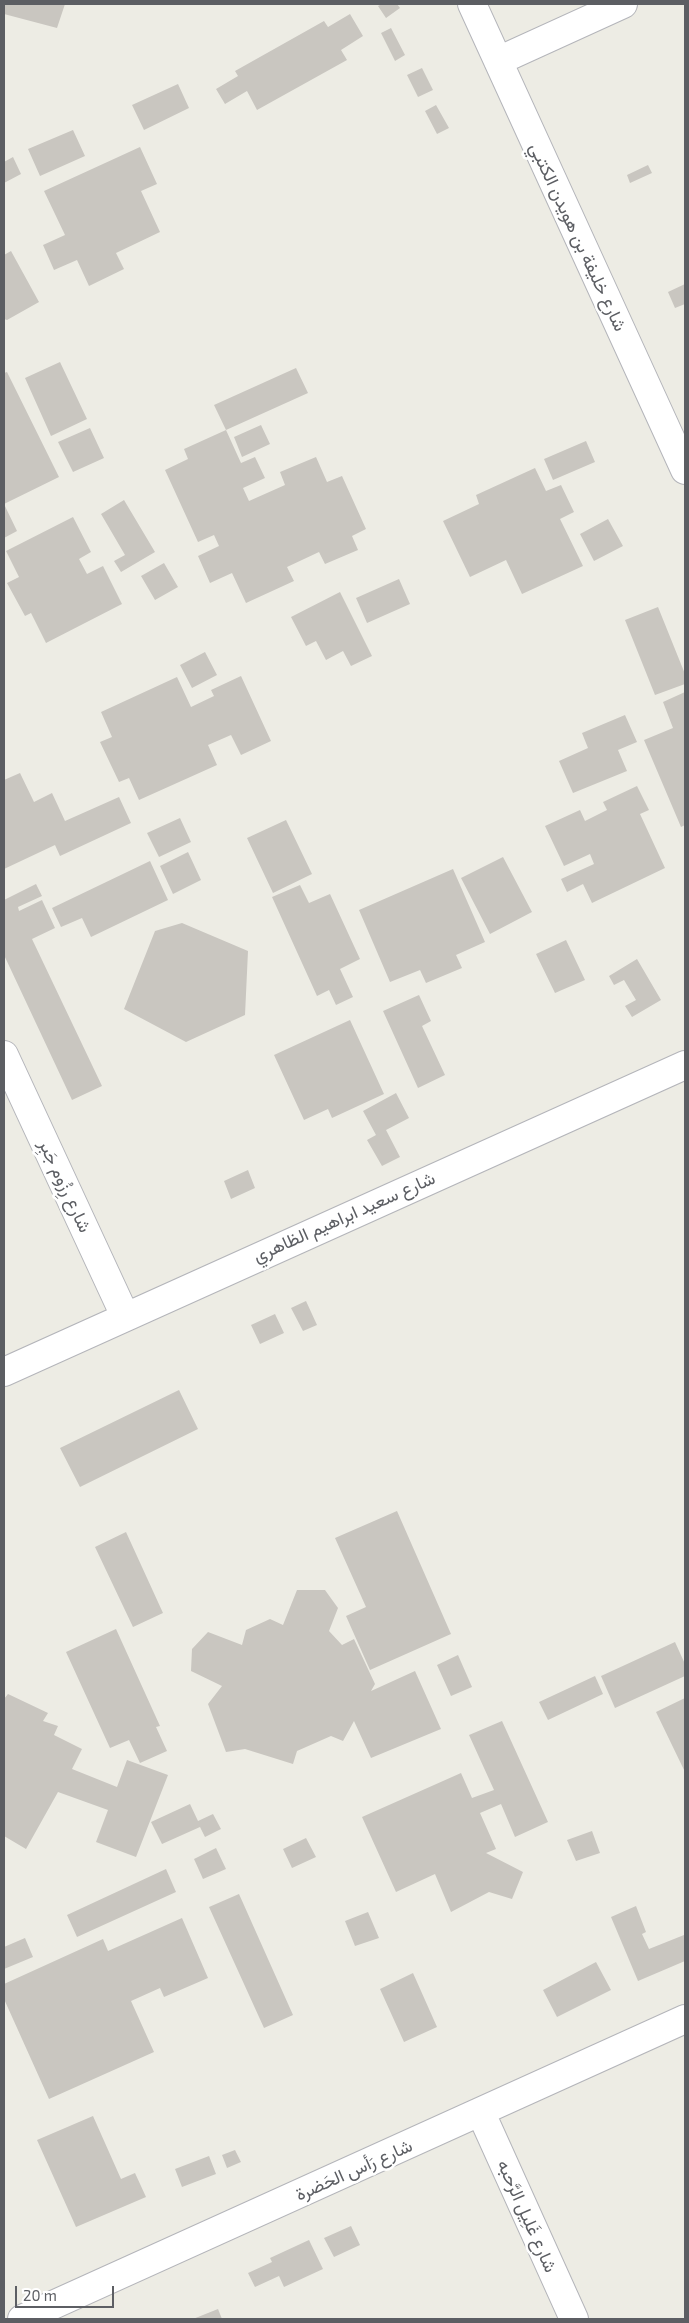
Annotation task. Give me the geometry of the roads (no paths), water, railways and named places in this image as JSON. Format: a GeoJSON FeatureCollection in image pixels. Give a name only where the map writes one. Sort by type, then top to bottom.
{"type":"FeatureCollection","features":[{"type":"Feature","properties":{"kind":"street","name":"شارع خليفة بن هويدن الكتبي"},"geometry":{"type":"LineString","coordinates":[[472,4],[685,470]]}},
{"type":"Feature","properties":{"kind":"street"},"geometry":{"type":"LineString","coordinates":[[498,61],[623,4]]}},
{"type":"Feature","properties":{"kind":"street","name":"شارع رِزُوم جَبِر"},"geometry":{"type":"LineString","coordinates":[[4,1055],[125,1316]]}},
{"type":"Feature","properties":{"kind":"street","name":"شارع سعيد ابراهيم الظاهري"},"geometry":{"type":"LineString","coordinates":[[4,1372],[685,1065]]}},
{"type":"Feature","properties":{"kind":"street","name":"شارع رَأس الحَضرة"},"geometry":{"type":"LineString","coordinates":[[22,2319],[481,2113],[685,2019]]}},
{"type":"Feature","properties":{"kind":"street","name":"شارع غَلِيل الرَّحبه"},"geometry":{"type":"LineString","coordinates":[[481,2113],[574,2319]]}}]}
